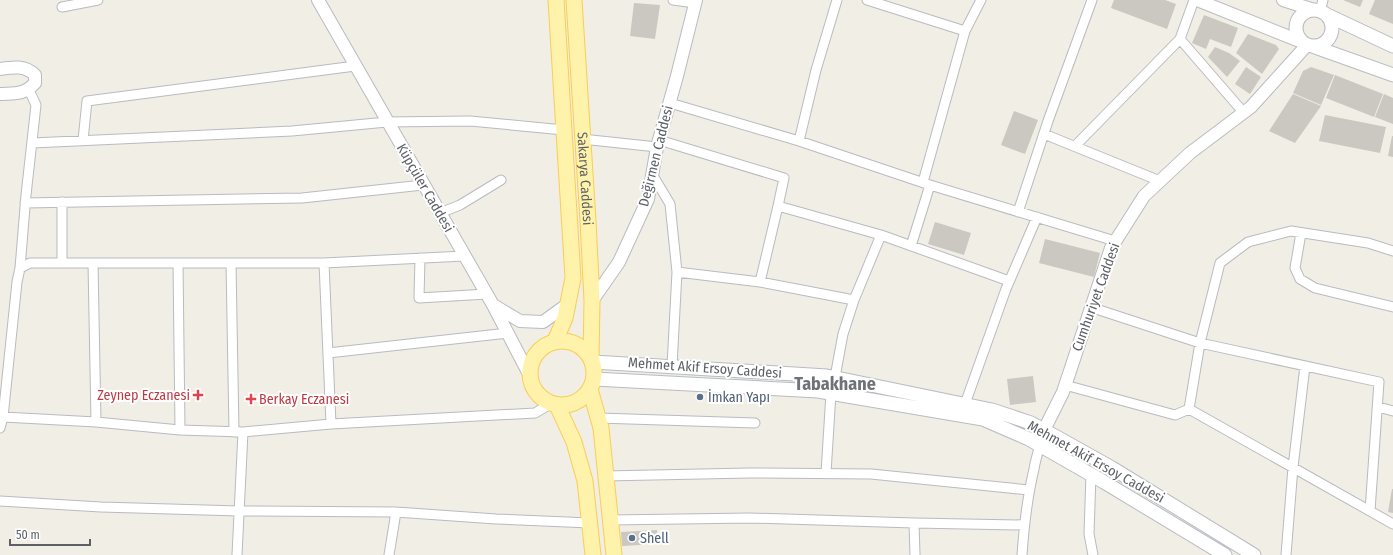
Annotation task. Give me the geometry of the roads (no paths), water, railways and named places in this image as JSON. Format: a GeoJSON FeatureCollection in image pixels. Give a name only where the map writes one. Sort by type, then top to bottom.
{"type":"FeatureCollection","features":[{"type":"Feature","properties":{"kind":"main road","name":"Sakarya Caddesi"},"geometry":{"type":"LineString","coordinates":[[555,342],[565,318],[573,278],[556,0]]}},
{"type":"Feature","properties":{"kind":"main road","name":"Sakarya Caddesi"},"geometry":{"type":"LineString","coordinates":[[574,0],[588,221],[592,301],[592,360]]}},
{"type":"Feature","properties":{"kind":"main road"},"geometry":{"type":"LineString","coordinates":[[1307,44],[1322,44],[1330,37],[1332,27],[1328,18],[1320,9]]}},
{"type":"Feature","properties":{"kind":"main road"},"geometry":{"type":"LineString","coordinates":[[1393,46],[1320,9],[1302,14],[1296,25],[1298,37],[1307,44],[1393,76]]}},
{"type":"Feature","properties":{"kind":"main road"},"geometry":{"type":"LineString","coordinates":[[565,341],[575,343],[584,349],[592,360],[595,370],[592,384],[584,397],[576,402],[567,405],[554,404],[544,399],[537,393],[532,385],[530,367],[536,354],[546,345],[565,341]]}},
{"type":"Feature","properties":{"kind":"main road","name":"Mehmet Akif Ersoy Caddesi"},"geometry":{"type":"LineString","coordinates":[[592,360],[835,377],[992,410],[1031,423],[1044,430],[1112,468],[1254,555]]}},
{"type":"Feature","properties":{"kind":"main road"},"geometry":{"type":"LineString","coordinates":[[592,384],[601,428],[614,555]]}},
{"type":"Feature","properties":{"kind":"main road","name":"Mehmet Akif Ersoy Caddesi"},"geometry":{"type":"LineString","coordinates":[[592,384],[818,391],[983,419],[1041,446],[1091,474],[1225,555]]}},
{"type":"Feature","properties":{"kind":"main road"},"geometry":{"type":"LineString","coordinates":[[554,404],[574,442],[583,474],[593,555]]}},
{"type":"Feature","properties":{"kind":"street"},"geometry":{"type":"LineString","coordinates":[[62,7],[98,0]]}},
{"type":"Feature","properties":{"kind":"street","name":"Küpçüler Caddesi"},"geometry":{"type":"LineString","coordinates":[[318,0],[487,294],[530,376]]}},
{"type":"Feature","properties":{"kind":"street"},"geometry":{"type":"LineString","coordinates":[[674,0],[695,2]]}},
{"type":"Feature","properties":{"kind":"street"},"geometry":{"type":"LineString","coordinates":[[799,141],[816,70],[837,0]]}},
{"type":"Feature","properties":{"kind":"street"},"geometry":{"type":"LineString","coordinates":[[867,0],[965,31]]}},
{"type":"Feature","properties":{"kind":"street"},"geometry":{"type":"LineString","coordinates":[[911,246],[965,31],[981,0]]}},
{"type":"Feature","properties":{"kind":"street"},"geometry":{"type":"LineString","coordinates":[[1018,212],[1092,0]]}},
{"type":"Feature","properties":{"kind":"street"},"geometry":{"type":"LineString","coordinates":[[1075,146],[1180,39],[1195,0],[1307,44]]}},
{"type":"Feature","properties":{"kind":"street"},"geometry":{"type":"LineString","coordinates":[[1284,0],[1320,9]]}},
{"type":"Feature","properties":{"kind":"street","name":"Değirmen Caddesi"},"geometry":{"type":"LineString","coordinates":[[592,301],[619,262],[648,199],[658,144],[670,103],[695,2]]}},
{"type":"Feature","properties":{"kind":"street"},"geometry":{"type":"LineString","coordinates":[[1180,39],[1244,113]]}},
{"type":"Feature","properties":{"kind":"street","name":"Cumhuriyet Caddesi"},"geometry":{"type":"LineString","coordinates":[[1044,430],[1065,384],[1110,248],[1144,196],[1190,153],[1251,107],[1307,44]]}},
{"type":"Feature","properties":{"kind":"street"},"geometry":{"type":"LineString","coordinates":[[0,69],[16,66],[29,69],[35,75],[35,83],[29,90],[20,93],[0,94]]}},
{"type":"Feature","properties":{"kind":"street"},"geometry":{"type":"LineString","coordinates":[[83,140],[86,101],[355,66]]}},
{"type":"Feature","properties":{"kind":"street"},"geometry":{"type":"LineString","coordinates":[[0,428],[3,417],[3,397],[20,268],[25,203],[36,105],[29,90]]}},
{"type":"Feature","properties":{"kind":"street"},"geometry":{"type":"LineString","coordinates":[[670,103],[799,141],[927,184],[1115,241]]}},
{"type":"Feature","properties":{"kind":"street"},"geometry":{"type":"LineString","coordinates":[[32,143],[292,131],[387,122],[470,121],[564,130]]}},
{"type":"Feature","properties":{"kind":"street"},"geometry":{"type":"LineString","coordinates":[[1044,134],[1160,181]]}},
{"type":"Feature","properties":{"kind":"street"},"geometry":{"type":"LineString","coordinates":[[582,139],[658,144],[784,178],[760,282]]}},
{"type":"Feature","properties":{"kind":"street"},"geometry":{"type":"LineString","coordinates":[[652,174],[670,204],[678,272],[672,366]]}},
{"type":"Feature","properties":{"kind":"street"},"geometry":{"type":"LineString","coordinates":[[440,213],[460,205],[501,180]]}},
{"type":"Feature","properties":{"kind":"street"},"geometry":{"type":"LineString","coordinates":[[25,203],[302,198],[423,185]]}},
{"type":"Feature","properties":{"kind":"street"},"geometry":{"type":"LineString","coordinates":[[62,202],[62,263]]}},
{"type":"Feature","properties":{"kind":"street"},"geometry":{"type":"LineString","coordinates":[[778,206],[881,235],[1009,281]]}},
{"type":"Feature","properties":{"kind":"street"},"geometry":{"type":"LineString","coordinates":[[965,404],[1009,281],[1037,217]]}},
{"type":"Feature","properties":{"kind":"street"},"geometry":{"type":"LineString","coordinates":[[1189,409],[1200,343],[1220,264],[1248,242],[1291,231],[1368,244],[1393,251]]}},
{"type":"Feature","properties":{"kind":"street"},"geometry":{"type":"LineString","coordinates":[[1301,233],[1295,268],[1300,279],[1315,288],[1393,307]]}},
{"type":"Feature","properties":{"kind":"street"},"geometry":{"type":"LineString","coordinates":[[835,377],[843,334],[854,300],[881,235]]}},
{"type":"Feature","properties":{"kind":"street"},"geometry":{"type":"LineString","coordinates":[[20,268],[30,263],[324,263],[464,256]]}},
{"type":"Feature","properties":{"kind":"street"},"geometry":{"type":"LineString","coordinates":[[420,258],[419,298],[487,294]]}},
{"type":"Feature","properties":{"kind":"street"},"geometry":{"type":"LineString","coordinates":[[93,263],[96,422]]}},
{"type":"Feature","properties":{"kind":"street"},"geometry":{"type":"LineString","coordinates":[[178,263],[180,430]]}},
{"type":"Feature","properties":{"kind":"street"},"geometry":{"type":"LineString","coordinates":[[231,263],[238,432],[238,555]]}},
{"type":"Feature","properties":{"kind":"street"},"geometry":{"type":"LineString","coordinates":[[324,263],[331,424]]}},
{"type":"Feature","properties":{"kind":"street"},"geometry":{"type":"LineString","coordinates":[[678,272],[760,282],[854,300]]}},
{"type":"Feature","properties":{"kind":"street"},"geometry":{"type":"LineString","coordinates":[[493,305],[520,321],[543,322],[568,304]]}},
{"type":"Feature","properties":{"kind":"street"},"geometry":{"type":"LineString","coordinates":[[1090,307],[1200,343],[1379,382],[1370,512]]}},
{"type":"Feature","properties":{"kind":"street"},"geometry":{"type":"LineString","coordinates":[[328,353],[508,333]]}},
{"type":"Feature","properties":{"kind":"street"},"geometry":{"type":"LineString","coordinates":[[1286,555],[1293,468],[1305,366]]}},
{"type":"Feature","properties":{"kind":"street"},"geometry":{"type":"LineString","coordinates":[[1065,384],[1175,415],[1189,409]]}},
{"type":"Feature","properties":{"kind":"street"},"geometry":{"type":"LineString","coordinates":[[826,473],[831,393]]}},
{"type":"Feature","properties":{"kind":"street"},"geometry":{"type":"LineString","coordinates":[[3,417],[96,422],[180,430],[238,432],[331,424],[535,412],[554,404]]}},
{"type":"Feature","properties":{"kind":"street"},"geometry":{"type":"LineString","coordinates":[[1378,407],[1393,410]]}},
{"type":"Feature","properties":{"kind":"street"},"geometry":{"type":"LineString","coordinates":[[1189,409],[1393,524]]}},
{"type":"Feature","properties":{"kind":"street"},"geometry":{"type":"LineString","coordinates":[[598,418],[755,423]]}},
{"type":"Feature","properties":{"kind":"street"},"geometry":{"type":"LineString","coordinates":[[1022,555],[1024,525],[1034,467],[1041,446],[1044,430]]}},
{"type":"Feature","properties":{"kind":"street"},"geometry":{"type":"LineString","coordinates":[[605,476],[749,473],[871,474],[1030,490]]}},
{"type":"Feature","properties":{"kind":"street"},"geometry":{"type":"LineString","coordinates":[[1091,474],[1089,534],[1093,555]]}},
{"type":"Feature","properties":{"kind":"street"},"geometry":{"type":"LineString","coordinates":[[0,501],[102,507],[239,511],[396,512],[496,519],[590,523]]}},
{"type":"Feature","properties":{"kind":"street"},"geometry":{"type":"LineString","coordinates":[[389,555],[396,512]]}},
{"type":"Feature","properties":{"kind":"street"},"geometry":{"type":"LineString","coordinates":[[610,520],[750,518],[1024,525]]}},
{"type":"Feature","properties":{"kind":"street"},"geometry":{"type":"LineString","coordinates":[[914,523],[915,555]]}},
{"type":"Feature","properties":{"kind":"place","name":"Zeynep Eczanesi"},"geometry":{"type":"Point","coordinates":[198,395]}},
{"type":"Feature","properties":{"kind":"place","name":"İmkan Yapı"},"geometry":{"type":"Point","coordinates":[700,397]}},
{"type":"Feature","properties":{"kind":"place","name":"Berkay Eczanesi"},"geometry":{"type":"Point","coordinates":[251,399]}},
{"type":"Feature","properties":{"kind":"place","name":"Shell"},"geometry":{"type":"Point","coordinates":[632,538]}},
{"type":"Feature","properties":{"kind":"district","name":"Tabakhane"},"geometry":{"type":"Point","coordinates":[835,384]}}]}
